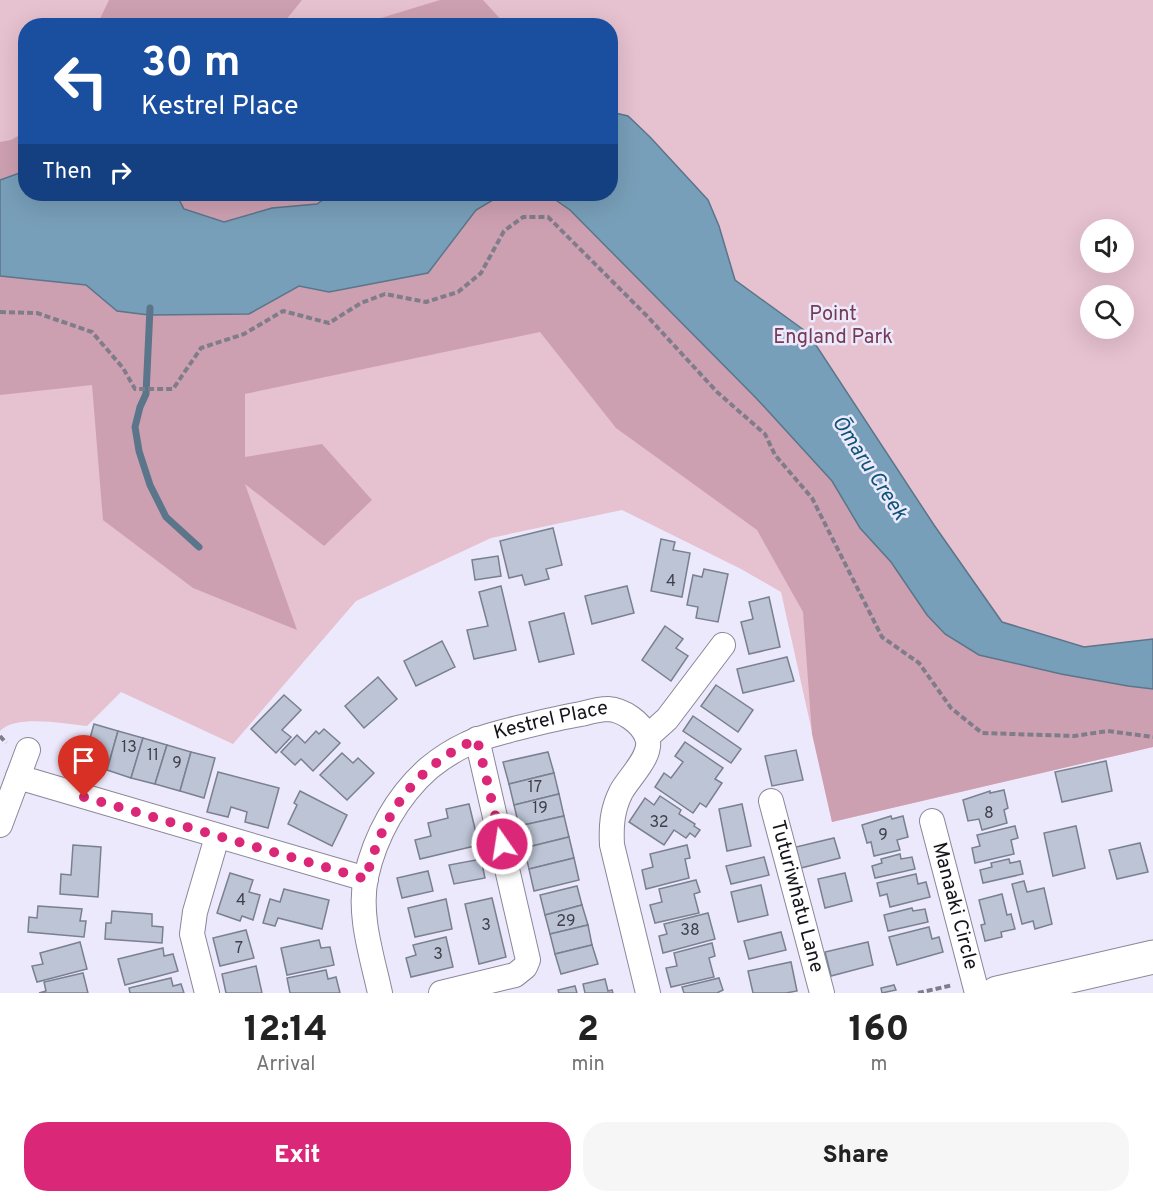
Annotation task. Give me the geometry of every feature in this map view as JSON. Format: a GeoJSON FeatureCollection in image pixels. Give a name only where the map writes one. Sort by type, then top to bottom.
{"type":"FeatureCollection","features":[{"type":"Feature","properties":{"kind":"main road"},"geometry":{"type":"LineString","coordinates":[[997,993],[1086,983],[1153,957]]}},
{"type":"Feature","properties":{"kind":"street"},"geometry":{"type":"LineString","coordinates":[[648,993],[612,845],[610,825],[621,792],[643,759],[648,746],[647,737],[668,719],[723,645]]}},
{"type":"Feature","properties":{"kind":"street","name":"Kestrel Place"},"geometry":{"type":"LineString","coordinates":[[380,993],[366,927],[364,897],[366,879],[384,826],[412,784],[447,755],[477,739],[559,717],[608,709],[625,713],[639,725],[647,737]]}},
{"type":"Feature","properties":{"kind":"street"},"geometry":{"type":"LineString","coordinates":[[441,993],[515,975],[525,967],[528,960],[477,739]]}},
{"type":"Feature","properties":{"kind":"street"},"geometry":{"type":"LineString","coordinates":[[0,825],[28,750]]}},
{"type":"Feature","properties":{"kind":"street"},"geometry":{"type":"LineString","coordinates":[[18,777],[366,879]]}},
{"type":"Feature","properties":{"kind":"street","name":"Tuturiwhatu Lane"},"geometry":{"type":"LineString","coordinates":[[771,801],[822,993]]}},
{"type":"Feature","properties":{"kind":"street","name":"Manaaki Circle"},"geometry":{"type":"LineString","coordinates":[[932,821],[977,993]]}},
{"type":"Feature","properties":{"kind":"street"},"geometry":{"type":"LineString","coordinates":[[207,993],[192,934],[195,912],[217,837]]}},
{"type":"Feature","properties":{"kind":"path"},"geometry":{"type":"LineString","coordinates":[[0,312],[37,313],[92,332],[123,368],[135,389],[173,389],[201,348],[244,334],[283,311],[329,323],[361,303],[385,294],[426,302],[458,292],[481,273],[504,231],[523,217],[548,217],[639,308],[717,392],[765,434],[775,455],[812,498],[882,638],[919,663],[951,708],[982,734],[1074,736],[1108,730],[1153,736]]}},
{"type":"Feature","properties":{"kind":"green space","name":"Point England Park"},"geometry":{"type":"Polygon","coordinates":[[[0,0],[1153,0],[1153,747],[832,822],[781,592],[741,569],[622,510],[491,538],[356,601],[233,744],[121,692],[87,726],[54,722],[17,723],[0,731],[0,0]]]}},
{"type":"Feature","properties":{"kind":"shaded area"},"geometry":{"type":"Polygon","coordinates":[[[109,0],[302,0],[288,18],[100,18],[109,0]]]}},
{"type":"Feature","properties":{"kind":"shaded area"},"geometry":{"type":"Polygon","coordinates":[[[440,0],[483,0],[499,18],[381,18],[440,0]]]}},
{"type":"Feature","properties":{"kind":"shaded area"},"geometry":{"type":"Polygon","coordinates":[[[18,136],[18,174],[0,180],[0,142],[18,136]]]}},
{"type":"Feature","properties":{"kind":"shaded area"},"geometry":{"type":"Polygon","coordinates":[[[180,201],[321,201],[317,204],[272,208],[224,222],[184,209],[180,201]]]}},
{"type":"Feature","properties":{"kind":"shaded area"},"geometry":{"type":"Polygon","coordinates":[[[491,201],[557,201],[570,210],[757,399],[832,481],[860,528],[891,562],[927,615],[945,634],[979,655],[1061,674],[1153,689],[1153,747],[832,822],[812,734],[803,612],[757,530],[616,428],[540,332],[245,394],[245,457],[322,444],[372,500],[324,546],[245,484],[297,630],[193,588],[103,520],[92,385],[0,395],[0,276],[86,285],[117,311],[149,315],[249,314],[299,286],[329,292],[428,273],[476,210],[491,201]]]}},
{"type":"Feature","properties":{"kind":"water","name":"Ōmaru Creek"},"geometry":{"type":"Polygon","coordinates":[[[618,114],[628,116],[708,200],[719,226],[735,280],[808,333],[934,525],[1002,622],[1084,647],[1153,639],[1153,689],[1061,674],[979,655],[945,634],[927,615],[891,562],[860,528],[832,481],[757,399],[570,210],[557,201],[618,201],[618,114]]]}},
{"type":"Feature","properties":{"kind":"water"},"geometry":{"type":"Polygon","coordinates":[[[18,174],[18,201],[180,201],[184,209],[224,222],[272,208],[317,204],[321,201],[491,201],[476,210],[428,273],[329,292],[299,286],[249,314],[149,315],[117,311],[86,285],[0,276],[0,180],[18,174]]]}},
{"type":"Feature","properties":{"kind":"building"},"geometry":{"type":"Polygon","coordinates":[[[553,528],[562,565],[546,569],[549,579],[525,585],[522,575],[509,578],[500,541],[553,528]]]}},
{"type":"Feature","properties":{"kind":"building"},"geometry":{"type":"Polygon","coordinates":[[[661,539],[675,542],[673,550],[690,553],[682,597],[651,591],[661,539]]]}},
{"type":"Feature","properties":{"kind":"building"},"geometry":{"type":"Polygon","coordinates":[[[498,556],[501,576],[475,580],[472,560],[498,556]]]}},
{"type":"Feature","properties":{"kind":"building"},"geometry":{"type":"Polygon","coordinates":[[[704,569],[728,574],[718,622],[696,618],[698,607],[687,605],[693,575],[702,577],[704,569]]]}},
{"type":"Feature","properties":{"kind":"building"},"geometry":{"type":"Polygon","coordinates":[[[501,586],[516,650],[474,659],[467,630],[488,626],[479,592],[501,586]]]}},
{"type":"Feature","properties":{"kind":"building"},"geometry":{"type":"Polygon","coordinates":[[[627,586],[634,613],[592,624],[585,596],[627,586]]]}},
{"type":"Feature","properties":{"kind":"building"},"geometry":{"type":"Polygon","coordinates":[[[769,597],[780,647],[749,654],[741,622],[753,619],[749,602],[769,597]]]}},
{"type":"Feature","properties":{"kind":"building"},"geometry":{"type":"Polygon","coordinates":[[[564,613],[574,654],[539,662],[529,622],[564,613]]]}},
{"type":"Feature","properties":{"kind":"building"},"geometry":{"type":"Polygon","coordinates":[[[665,626],[683,639],[676,648],[688,656],[671,681],[642,660],[665,626]]]}},
{"type":"Feature","properties":{"kind":"building"},"geometry":{"type":"Polygon","coordinates":[[[442,641],[455,667],[416,686],[404,661],[442,641]]]}},
{"type":"Feature","properties":{"kind":"building"},"geometry":{"type":"Polygon","coordinates":[[[787,657],[794,681],[743,693],[737,669],[787,657]]]}},
{"type":"Feature","properties":{"kind":"building"},"geometry":{"type":"Polygon","coordinates":[[[378,677],[397,699],[364,728],[345,706],[378,677]]]}},
{"type":"Feature","properties":{"kind":"building"},"geometry":{"type":"Polygon","coordinates":[[[716,685],[753,710],[738,732],[701,706],[716,685]]]}},
{"type":"Feature","properties":{"kind":"building"},"geometry":{"type":"Polygon","coordinates":[[[284,695],[301,710],[282,730],[291,737],[276,753],[251,729],[284,695]]]}},
{"type":"Feature","properties":{"kind":"building"},"geometry":{"type":"Polygon","coordinates":[[[693,716],[741,749],[731,763],[683,731],[693,716]]]}},
{"type":"Feature","properties":{"kind":"building"},"geometry":{"type":"Polygon","coordinates":[[[94,724],[118,731],[107,770],[83,763],[94,724]]]}},
{"type":"Feature","properties":{"kind":"building"},"geometry":{"type":"Polygon","coordinates":[[[324,729],[340,743],[313,771],[301,759],[295,765],[281,752],[297,735],[305,743],[316,731],[319,734],[324,729]]]}},
{"type":"Feature","properties":{"kind":"building"},"geometry":{"type":"Polygon","coordinates":[[[118,731],[143,738],[131,778],[107,770],[118,731]]]}},
{"type":"Feature","properties":{"kind":"building"},"geometry":{"type":"Polygon","coordinates":[[[143,738],[167,745],[155,784],[131,778],[143,738]]]}},
{"type":"Feature","properties":{"kind":"building"},"geometry":{"type":"Polygon","coordinates":[[[685,742],[723,768],[715,779],[722,783],[706,807],[700,803],[693,813],[655,787],[664,773],[671,778],[683,762],[675,756],[685,742]]]}},
{"type":"Feature","properties":{"kind":"building"},"geometry":{"type":"Polygon","coordinates":[[[167,745],[191,752],[180,791],[155,784],[167,745]]]}},
{"type":"Feature","properties":{"kind":"building"},"geometry":{"type":"Polygon","coordinates":[[[796,750],[803,780],[772,786],[765,756],[796,750]]]}},
{"type":"Feature","properties":{"kind":"building"},"geometry":{"type":"Polygon","coordinates":[[[191,752],[215,758],[204,798],[180,791],[191,752]]]}},
{"type":"Feature","properties":{"kind":"building"},"geometry":{"type":"Polygon","coordinates":[[[548,752],[554,773],[509,784],[503,762],[548,752]]]}},
{"type":"Feature","properties":{"kind":"building"},"geometry":{"type":"Polygon","coordinates":[[[342,753],[353,763],[358,758],[374,773],[347,800],[320,775],[342,753]]]}},
{"type":"Feature","properties":{"kind":"building"},"geometry":{"type":"Polygon","coordinates":[[[1106,761],[1112,791],[1062,802],[1055,772],[1106,761]]]}},
{"type":"Feature","properties":{"kind":"building"},"geometry":{"type":"Polygon","coordinates":[[[218,772],[279,788],[268,828],[245,822],[247,812],[231,807],[228,817],[207,812],[218,772]]]}},
{"type":"Feature","properties":{"kind":"building"},"geometry":{"type":"Polygon","coordinates":[[[554,773],[559,794],[514,805],[509,784],[554,773]]]}},
{"type":"Feature","properties":{"kind":"building"},"geometry":{"type":"Polygon","coordinates":[[[1004,790],[1008,808],[1004,810],[1007,823],[982,830],[979,819],[968,821],[963,800],[990,791],[990,793],[1004,790]]]}},
{"type":"Feature","properties":{"kind":"building"},"geometry":{"type":"Polygon","coordinates":[[[300,791],[347,815],[332,846],[288,824],[297,805],[294,803],[300,791]]]}},
{"type":"Feature","properties":{"kind":"building"},"geometry":{"type":"Polygon","coordinates":[[[559,794],[564,816],[519,826],[514,805],[559,794]]]}},
{"type":"Feature","properties":{"kind":"building"},"geometry":{"type":"Polygon","coordinates":[[[660,796],[681,810],[679,814],[695,824],[694,826],[700,830],[695,837],[690,833],[686,838],[674,830],[664,845],[629,822],[645,798],[654,805],[660,796]]]}},
{"type":"Feature","properties":{"kind":"building"},"geometry":{"type":"Polygon","coordinates":[[[469,804],[479,845],[420,859],[415,840],[431,836],[428,823],[448,818],[446,809],[469,804]]]}},
{"type":"Feature","properties":{"kind":"building"},"geometry":{"type":"Polygon","coordinates":[[[742,804],[751,846],[727,851],[719,809],[742,804]]]}},
{"type":"Feature","properties":{"kind":"building"},"geometry":{"type":"Polygon","coordinates":[[[564,816],[569,837],[524,848],[519,826],[564,816]]]}},
{"type":"Feature","properties":{"kind":"building"},"geometry":{"type":"Polygon","coordinates":[[[891,816],[892,819],[903,816],[908,837],[897,840],[900,850],[874,856],[871,842],[867,843],[862,825],[891,816]]]}},
{"type":"Feature","properties":{"kind":"building"},"geometry":{"type":"Polygon","coordinates":[[[1015,826],[1018,838],[1011,840],[1014,854],[975,863],[972,848],[980,846],[977,835],[1015,826]]]}},
{"type":"Feature","properties":{"kind":"building"},"geometry":{"type":"Polygon","coordinates":[[[1076,826],[1085,868],[1053,876],[1044,833],[1076,826]]]}},
{"type":"Feature","properties":{"kind":"building"},"geometry":{"type":"Polygon","coordinates":[[[569,837],[574,858],[529,869],[524,848],[569,837]]]}},
{"type":"Feature","properties":{"kind":"building"},"geometry":{"type":"Polygon","coordinates":[[[834,838],[840,858],[801,868],[796,847],[834,838]]]}},
{"type":"Feature","properties":{"kind":"building"},"geometry":{"type":"Polygon","coordinates":[[[1140,843],[1148,872],[1117,879],[1109,850],[1140,843]]]}},
{"type":"Feature","properties":{"kind":"building"},"geometry":{"type":"Polygon","coordinates":[[[73,845],[101,847],[98,897],[60,894],[61,874],[71,875],[73,845]]]}},
{"type":"Feature","properties":{"kind":"building"},"geometry":{"type":"Polygon","coordinates":[[[687,845],[690,858],[685,859],[689,878],[646,889],[642,870],[653,867],[650,854],[687,845]]]}},
{"type":"Feature","properties":{"kind":"building"},"geometry":{"type":"Polygon","coordinates":[[[900,854],[901,859],[912,857],[915,869],[875,878],[872,866],[882,863],[881,859],[900,854]]]}},
{"type":"Feature","properties":{"kind":"building"},"geometry":{"type":"Polygon","coordinates":[[[764,857],[769,875],[731,884],[726,866],[764,857]]]}},
{"type":"Feature","properties":{"kind":"building"},"geometry":{"type":"Polygon","coordinates":[[[574,858],[579,880],[534,891],[529,869],[574,858]]]}},
{"type":"Feature","properties":{"kind":"building"},"geometry":{"type":"Polygon","coordinates":[[[481,859],[485,878],[454,884],[449,865],[481,859]]]}},
{"type":"Feature","properties":{"kind":"building"},"geometry":{"type":"Polygon","coordinates":[[[1009,859],[1010,863],[1020,861],[1023,874],[983,883],[980,870],[992,867],[991,863],[1009,859]]]}},
{"type":"Feature","properties":{"kind":"building"},"geometry":{"type":"Polygon","coordinates":[[[428,871],[433,891],[402,898],[397,878],[428,871]]]}},
{"type":"Feature","properties":{"kind":"building"},"geometry":{"type":"Polygon","coordinates":[[[230,873],[253,880],[249,892],[260,895],[253,920],[242,916],[240,921],[217,913],[230,873]]]}},
{"type":"Feature","properties":{"kind":"building"},"geometry":{"type":"Polygon","coordinates":[[[845,873],[852,901],[825,908],[818,879],[845,873]]]}},
{"type":"Feature","properties":{"kind":"building"},"geometry":{"type":"Polygon","coordinates":[[[916,874],[918,884],[926,882],[930,897],[890,907],[887,894],[880,896],[877,883],[916,874]]]}},
{"type":"Feature","properties":{"kind":"building"},"geometry":{"type":"Polygon","coordinates":[[[696,880],[700,892],[694,894],[699,913],[655,923],[650,905],[662,902],[659,889],[696,880]]]}},
{"type":"Feature","properties":{"kind":"building"},"geometry":{"type":"Polygon","coordinates":[[[1024,881],[1027,892],[1044,888],[1052,924],[1035,929],[1033,921],[1022,924],[1012,884],[1024,881]]]}},
{"type":"Feature","properties":{"kind":"building"},"geometry":{"type":"Polygon","coordinates":[[[761,885],[768,915],[738,922],[731,892],[761,885]]]}},
{"type":"Feature","properties":{"kind":"building"},"geometry":{"type":"Polygon","coordinates":[[[577,886],[582,905],[545,915],[540,895],[577,886]]]}},
{"type":"Feature","properties":{"kind":"building"},"geometry":{"type":"Polygon","coordinates":[[[284,889],[329,900],[322,929],[278,918],[275,926],[263,923],[270,899],[280,902],[284,889]]]}},
{"type":"Feature","properties":{"kind":"building"},"geometry":{"type":"Polygon","coordinates":[[[1002,894],[1007,915],[1011,914],[1015,929],[1001,932],[1002,937],[985,941],[981,925],[985,924],[979,900],[1002,894]]]}},
{"type":"Feature","properties":{"kind":"building"},"geometry":{"type":"Polygon","coordinates":[[[492,898],[506,957],[479,964],[465,904],[492,898]]]}},
{"type":"Feature","properties":{"kind":"building"},"geometry":{"type":"Polygon","coordinates":[[[446,899],[452,929],[415,937],[408,908],[446,899]]]}},
{"type":"Feature","properties":{"kind":"building"},"geometry":{"type":"Polygon","coordinates":[[[582,905],[588,925],[550,934],[545,915],[582,905]]]}},
{"type":"Feature","properties":{"kind":"building"},"geometry":{"type":"Polygon","coordinates":[[[38,906],[82,909],[80,921],[86,921],[84,937],[28,932],[29,917],[37,918],[38,906]]]}},
{"type":"Feature","properties":{"kind":"building"},"geometry":{"type":"Polygon","coordinates":[[[912,908],[913,911],[925,909],[928,922],[888,931],[884,915],[912,908]]]}},
{"type":"Feature","properties":{"kind":"building"},"geometry":{"type":"Polygon","coordinates":[[[112,911],[152,914],[152,926],[163,927],[162,943],[105,939],[106,923],[111,923],[112,911]]]}},
{"type":"Feature","properties":{"kind":"building"},"geometry":{"type":"Polygon","coordinates":[[[708,913],[715,939],[663,953],[659,936],[667,934],[664,924],[708,913]]]}},
{"type":"Feature","properties":{"kind":"building"},"geometry":{"type":"Polygon","coordinates":[[[588,925],[592,945],[555,954],[550,934],[588,925]]]}},
{"type":"Feature","properties":{"kind":"building"},"geometry":{"type":"Polygon","coordinates":[[[929,927],[932,939],[939,937],[943,952],[897,965],[889,937],[929,927]]]}},
{"type":"Feature","properties":{"kind":"building"},"geometry":{"type":"Polygon","coordinates":[[[246,930],[254,958],[220,966],[213,938],[246,930]]]}},
{"type":"Feature","properties":{"kind":"building"},"geometry":{"type":"Polygon","coordinates":[[[781,932],[786,950],[749,959],[744,941],[781,932]]]}},
{"type":"Feature","properties":{"kind":"building"},"geometry":{"type":"Polygon","coordinates":[[[446,937],[453,967],[411,977],[406,958],[416,955],[413,945],[446,937]]]}},
{"type":"Feature","properties":{"kind":"building"},"geometry":{"type":"Polygon","coordinates":[[[319,940],[321,948],[330,947],[334,965],[287,975],[281,948],[319,940]]]}},
{"type":"Feature","properties":{"kind":"building"},"geometry":{"type":"Polygon","coordinates":[[[80,942],[87,969],[37,982],[32,966],[43,964],[40,953],[80,942]]]}},
{"type":"Feature","properties":{"kind":"building"},"geometry":{"type":"Polygon","coordinates":[[[868,942],[873,965],[831,976],[825,952],[868,942]]]}},
{"type":"Feature","properties":{"kind":"building"},"geometry":{"type":"Polygon","coordinates":[[[712,943],[715,956],[709,958],[714,977],[671,987],[666,968],[677,966],[674,953],[712,943]]]}},
{"type":"Feature","properties":{"kind":"building"},"geometry":{"type":"Polygon","coordinates":[[[592,945],[598,964],[561,974],[555,954],[592,945]]]}},
{"type":"Feature","properties":{"kind":"building"},"geometry":{"type":"Polygon","coordinates":[[[163,948],[164,956],[173,954],[178,971],[125,985],[118,959],[163,948]]]}},
{"type":"Feature","properties":{"kind":"building"},"geometry":{"type":"Polygon","coordinates":[[[791,962],[797,991],[753,993],[748,971],[791,962]]]}},
{"type":"Feature","properties":{"kind":"building"},"geometry":{"type":"Polygon","coordinates":[[[256,966],[262,993],[226,993],[222,974],[256,966]]]}},
{"type":"Feature","properties":{"kind":"building"},"geometry":{"type":"Polygon","coordinates":[[[326,970],[328,979],[336,977],[340,993],[290,993],[287,978],[326,970]]]}},
{"type":"Feature","properties":{"kind":"building"},"geometry":{"type":"Polygon","coordinates":[[[83,973],[88,993],[39,993],[46,991],[44,982],[83,973]]]}},
{"type":"Feature","properties":{"kind":"building"},"geometry":{"type":"Polygon","coordinates":[[[171,978],[173,986],[181,984],[184,993],[130,993],[129,988],[171,978]]]}},
{"type":"Feature","properties":{"kind":"building"},"geometry":{"type":"Polygon","coordinates":[[[719,978],[723,990],[717,993],[684,993],[682,987],[719,978]]]}},
{"type":"Feature","properties":{"kind":"building"},"geometry":{"type":"Polygon","coordinates":[[[605,979],[608,991],[612,990],[613,993],[585,993],[583,984],[605,979]]]}},
{"type":"Feature","properties":{"kind":"building"},"geometry":{"type":"Polygon","coordinates":[[[894,985],[896,990],[882,993],[881,988],[894,985]]]}},
{"type":"Feature","properties":{"kind":"building"},"geometry":{"type":"Polygon","coordinates":[[[575,986],[577,993],[559,993],[558,990],[575,986]]]}},
{"type":"Feature","properties":{"kind":"waterway"},"geometry":{"type":"LineString","coordinates":[[150,308],[146,394],[135,427],[139,451],[150,485],[166,517],[199,547]]}},
{"type":"Feature","properties":{"kind":"route"},"geometry":{"type":"LineString","coordinates":[[84,797],[366,879],[384,826],[412,784],[447,755],[477,739],[502,844]]}}]}
